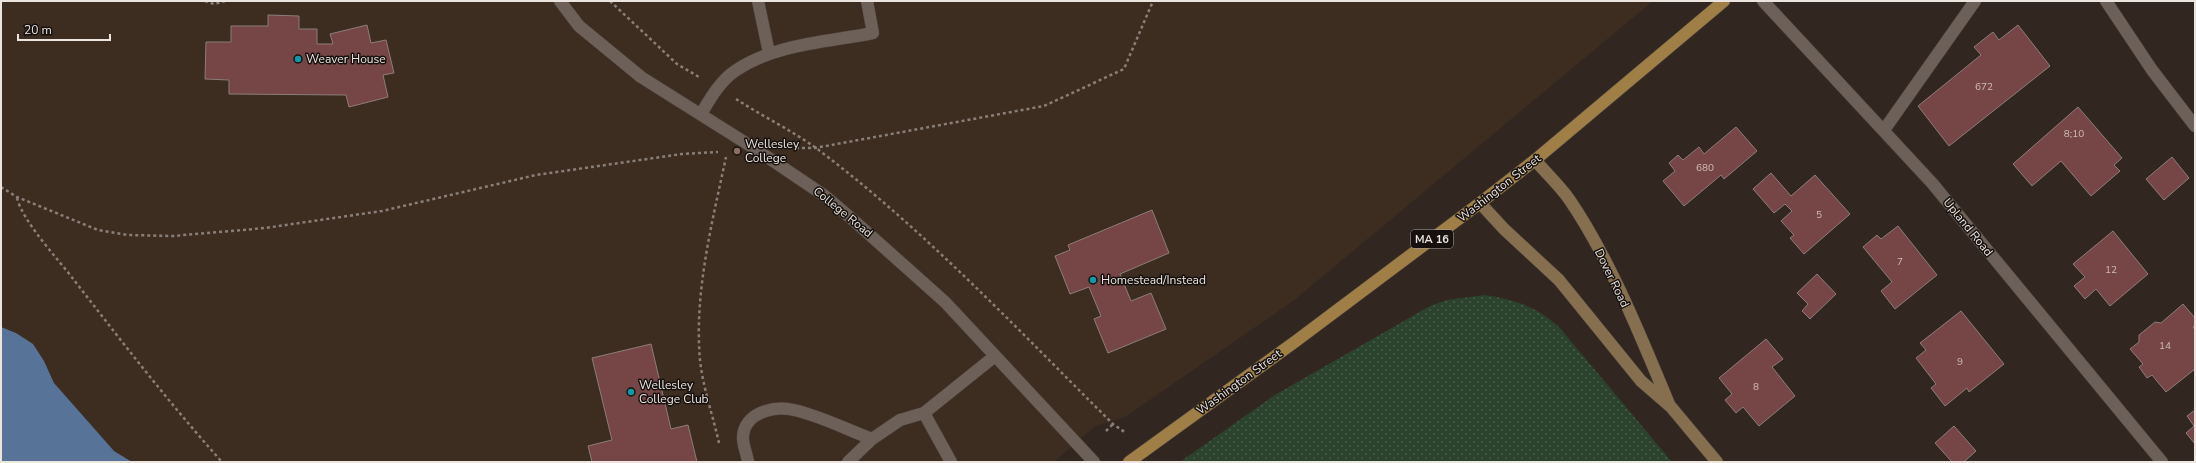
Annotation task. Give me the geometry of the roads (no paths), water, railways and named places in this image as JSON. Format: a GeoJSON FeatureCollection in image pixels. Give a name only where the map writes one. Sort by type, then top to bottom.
{"type":"FeatureCollection","features":[{"type":"Feature","properties":{"kind":"main road","name":"Washington Street"},"geometry":{"type":"LineString","coordinates":[[1129,462],[1296,341],[1480,203],[1535,160],[1724,1]]}},
{"type":"Feature","properties":{"kind":"street","name":"College Road"},"geometry":{"type":"LineString","coordinates":[[560,1],[579,26],[641,77],[701,114],[825,196],[848,215],[941,297],[1094,462]]}},
{"type":"Feature","properties":{"kind":"street"},"geometry":{"type":"LineString","coordinates":[[758,1],[769,53]]}},
{"type":"Feature","properties":{"kind":"street"},"geometry":{"type":"LineString","coordinates":[[701,114],[717,88],[734,71],[769,53],[873,33],[867,1]]}},
{"type":"Feature","properties":{"kind":"street","name":"Upland Road"},"geometry":{"type":"LineString","coordinates":[[1763,1],[1932,183],[2162,462]]}},
{"type":"Feature","properties":{"kind":"street"},"geometry":{"type":"LineString","coordinates":[[1884,130],[1975,1]]}},
{"type":"Feature","properties":{"kind":"street"},"geometry":{"type":"LineString","coordinates":[[2106,1],[2152,70],[2195,126]]}},
{"type":"Feature","properties":{"kind":"street","name":"Dover Road"},"geometry":{"type":"LineString","coordinates":[[1535,160],[1568,198],[1585,226],[1611,275],[1670,407]]}},
{"type":"Feature","properties":{"kind":"street","name":"Dover Road"},"geometry":{"type":"LineString","coordinates":[[1480,203],[1504,229],[1559,280],[1641,381],[1670,407],[1717,462]]}},
{"type":"Feature","properties":{"kind":"street"},"geometry":{"type":"LineString","coordinates":[[848,462],[872,439],[900,420],[924,413],[995,356]]}},
{"type":"Feature","properties":{"kind":"street"},"geometry":{"type":"LineString","coordinates":[[748,462],[743,438],[747,423],[752,417],[762,412],[780,408],[794,410],[872,439]]}},
{"type":"Feature","properties":{"kind":"street"},"geometry":{"type":"LineString","coordinates":[[924,413],[951,462]]}},
{"type":"Feature","properties":{"kind":"water"},"geometry":{"type":"Polygon","coordinates":[[[1,327],[16,333],[33,344],[44,361],[54,383],[114,451],[132,462],[1,462],[1,327]]]}},
{"type":"Feature","properties":{"kind":"place","name":"Weaver House"},"geometry":{"type":"Point","coordinates":[298,59]}},
{"type":"Feature","properties":{"kind":"place","name":"Wellesley College"},"geometry":{"type":"Point","coordinates":[737,151]}},
{"type":"Feature","properties":{"kind":"place","name":"Homestead/Instead"},"geometry":{"type":"Point","coordinates":[1093,280]}},
{"type":"Feature","properties":{"kind":"place","name":"Wellesley College Club"},"geometry":{"type":"Point","coordinates":[631,392]}}]}
